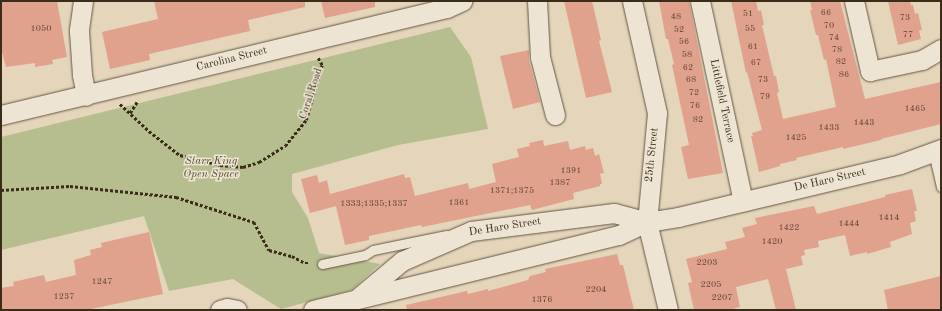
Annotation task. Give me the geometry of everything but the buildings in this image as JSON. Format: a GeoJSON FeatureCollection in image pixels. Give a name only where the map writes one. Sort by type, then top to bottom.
{"type":"FeatureCollection","features":[{"type":"Feature","properties":{"kind":"street"},"geometry":{"type":"LineString","coordinates":[[83,1],[79,31],[82,75],[86,96]]}},
{"type":"Feature","properties":{"kind":"street","name":"Carolina Street"},"geometry":{"type":"LineString","coordinates":[[1,115],[86,96],[447,8],[462,1]]}},
{"type":"Feature","properties":{"kind":"street"},"geometry":{"type":"LineString","coordinates":[[537,1],[540,57],[555,115]]}},
{"type":"Feature","properties":{"kind":"street","name":"25th Street"},"geometry":{"type":"LineString","coordinates":[[632,1],[658,113],[647,222],[668,310]]}},
{"type":"Feature","properties":{"kind":"street","name":"Littlefield Terrace"},"geometry":{"type":"LineString","coordinates":[[700,1],[743,202]]}},
{"type":"Feature","properties":{"kind":"street"},"geometry":{"type":"LineString","coordinates":[[854,1],[870,71],[922,60],[941,48]]}},
{"type":"Feature","properties":{"kind":"street","name":"De Haro Street"},"geometry":{"type":"LineString","coordinates":[[314,310],[619,235],[647,222],[678,217],[900,164],[937,150]]}},
{"type":"Feature","properties":{"kind":"street","name":"De Haro Street"},"geometry":{"type":"LineString","coordinates":[[356,299],[402,261],[471,232],[614,213],[647,222]]}},
{"type":"Feature","properties":{"kind":"street"},"geometry":{"type":"LineString","coordinates":[[220,310],[227,308],[237,310]]}},
{"type":"Feature","properties":{"kind":"lane"},"geometry":{"type":"LineString","coordinates":[[937,150],[941,187]]}},
{"type":"Feature","properties":{"kind":"lane"},"geometry":{"type":"LineString","coordinates":[[322,264],[365,255],[372,250],[434,236],[471,232]]}},
{"type":"Feature","properties":{"kind":"path","name":"Coral Road"},"geometry":{"type":"LineString","coordinates":[[116,101],[180,155],[220,166],[243,167],[259,162],[285,146],[306,120],[322,65],[316,56]]}},
{"type":"Feature","properties":{"kind":"path"},"geometry":{"type":"LineString","coordinates":[[130,113],[142,95]]}},
{"type":"Feature","properties":{"kind":"path"},"geometry":{"type":"LineString","coordinates":[[1,190],[70,186],[176,196],[254,222],[269,250],[292,256],[305,263],[322,264]]}},
{"type":"Feature","properties":{"kind":"green space","name":"Starr King Open Space"},"geometry":{"type":"Polygon","coordinates":[[[450,27],[471,57],[488,129],[398,145],[292,174],[292,192],[308,218],[319,253],[380,264],[352,290],[281,309],[233,279],[169,291],[144,216],[1,250],[1,137],[450,27]]]}}]}
